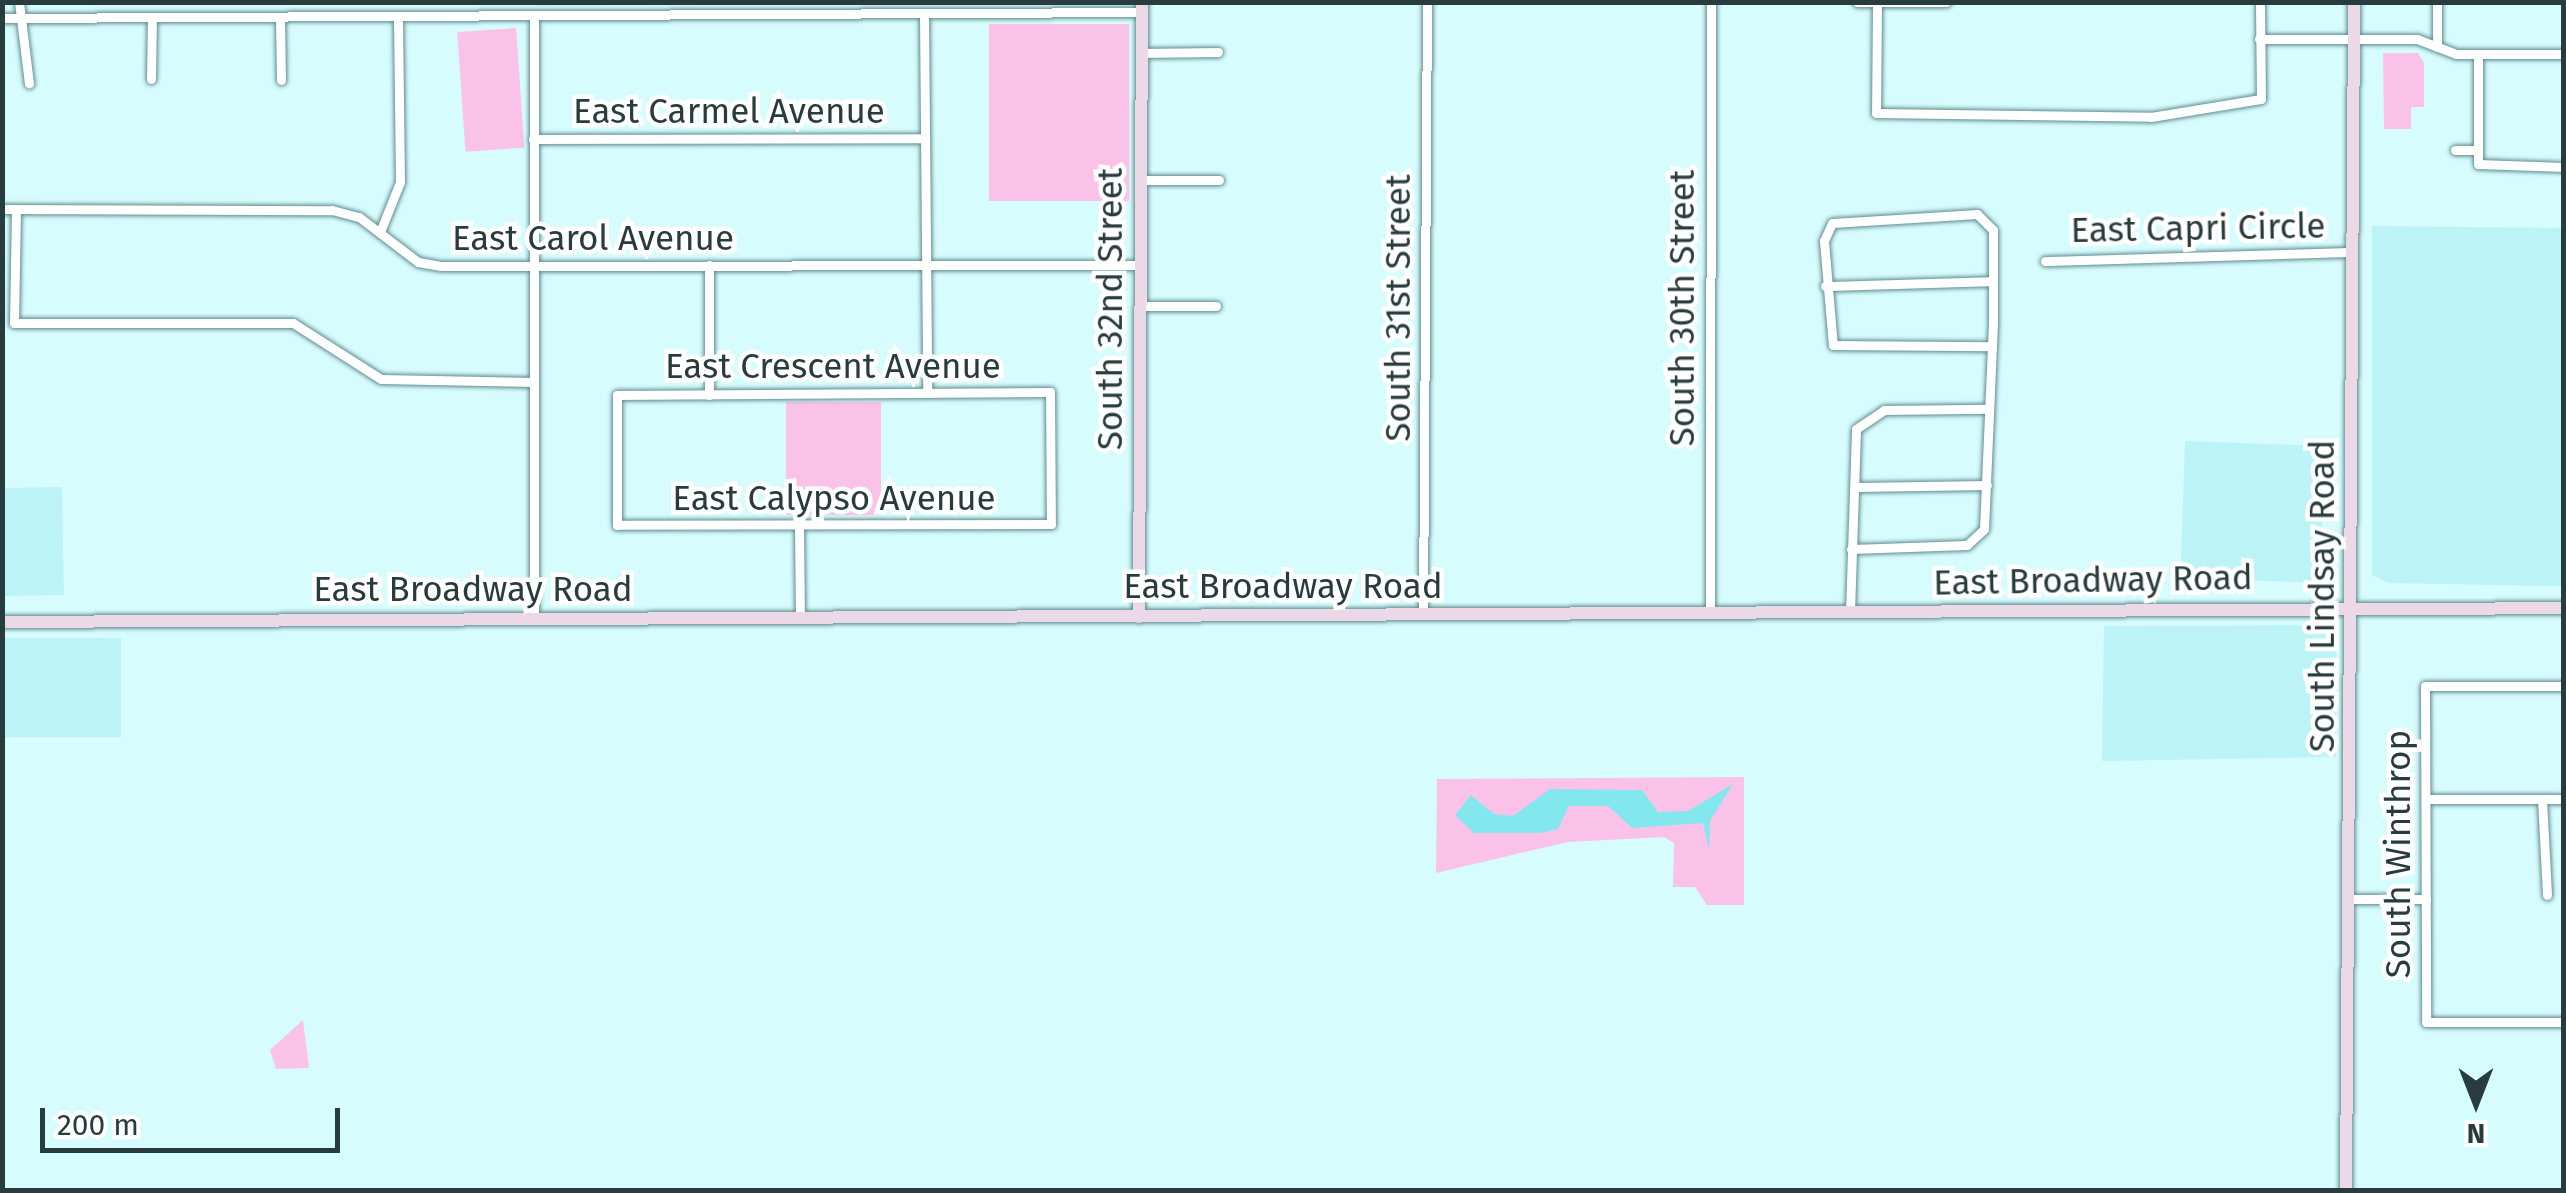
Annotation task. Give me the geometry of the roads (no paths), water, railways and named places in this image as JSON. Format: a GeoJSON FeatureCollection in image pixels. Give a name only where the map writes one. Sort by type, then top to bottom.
{"type":"FeatureCollection","features":[{"type":"Feature","properties":{"kind":"main road","name":"South Lindsay Road"},"geometry":{"type":"LineString","coordinates":[[2346,1190],[2354,2]]}},
{"type":"Feature","properties":{"kind":"main road","name":"South 32nd Street"},"geometry":{"type":"LineString","coordinates":[[1139,616],[1142,8]]}},
{"type":"Feature","properties":{"kind":"main road","name":"East Broadway Road"},"geometry":{"type":"LineString","coordinates":[[2,622],[2564,608]]}},
{"type":"Feature","properties":{"kind":"street"},"geometry":{"type":"LineString","coordinates":[[19,2],[29,83]]}},
{"type":"Feature","properties":{"kind":"street"},"geometry":{"type":"LineString","coordinates":[[170,17],[171,2]]}},
{"type":"Feature","properties":{"kind":"street"},"geometry":{"type":"LineString","coordinates":[[323,2],[323,17]]}},
{"type":"Feature","properties":{"kind":"street"},"geometry":{"type":"LineString","coordinates":[[478,2],[478,16]]}},
{"type":"Feature","properties":{"kind":"street","name":"South 31st Street"},"geometry":{"type":"LineString","coordinates":[[1423,614],[1427,2]]}},
{"type":"Feature","properties":{"kind":"street","name":"South 30th Street"},"geometry":{"type":"LineString","coordinates":[[1710,613],[1711,2]]}},
{"type":"Feature","properties":{"kind":"street"},"geometry":{"type":"LineString","coordinates":[[1857,2],[1946,2]]}},
{"type":"Feature","properties":{"kind":"street"},"geometry":{"type":"LineString","coordinates":[[1877,4],[1876,113],[2151,117],[2261,99],[2260,2]]}},
{"type":"Feature","properties":{"kind":"street"},"geometry":{"type":"LineString","coordinates":[[2437,2],[2437,47]]}},
{"type":"Feature","properties":{"kind":"street"},"geometry":{"type":"LineString","coordinates":[[2,18],[924,14],[1142,8]]}},
{"type":"Feature","properties":{"kind":"street"},"geometry":{"type":"LineString","coordinates":[[924,14],[927,393]]}},
{"type":"Feature","properties":{"kind":"street"},"geometry":{"type":"LineString","coordinates":[[380,232],[400,182],[398,16]]}},
{"type":"Feature","properties":{"kind":"street"},"geometry":{"type":"LineString","coordinates":[[534,16],[534,618]]}},
{"type":"Feature","properties":{"kind":"street"},"geometry":{"type":"LineString","coordinates":[[280,17],[281,80]]}},
{"type":"Feature","properties":{"kind":"street"},"geometry":{"type":"LineString","coordinates":[[151,79],[152,18]]}},
{"type":"Feature","properties":{"kind":"street"},"geometry":{"type":"LineString","coordinates":[[2259,39],[2354,38],[2478,54],[2564,54]]}},
{"type":"Feature","properties":{"kind":"street"},"geometry":{"type":"LineString","coordinates":[[1142,54],[1218,52]]}},
{"type":"Feature","properties":{"kind":"street"},"geometry":{"type":"LineString","coordinates":[[2478,54],[2478,164],[2564,167]]}},
{"type":"Feature","properties":{"kind":"street","name":"East Carmel Avenue"},"geometry":{"type":"LineString","coordinates":[[534,139],[925,138]]}},
{"type":"Feature","properties":{"kind":"street"},"geometry":{"type":"LineString","coordinates":[[2454,150],[2478,150]]}},
{"type":"Feature","properties":{"kind":"street"},"geometry":{"type":"LineString","coordinates":[[1141,180],[1219,180]]}},
{"type":"Feature","properties":{"kind":"street","name":"East Carol Avenue"},"geometry":{"type":"LineString","coordinates":[[2,209],[332,210],[380,232],[418,262],[534,266],[1141,264]]}},
{"type":"Feature","properties":{"kind":"street"},"geometry":{"type":"LineString","coordinates":[[16,209],[14,323],[293,323],[381,378],[534,382]]}},
{"type":"Feature","properties":{"kind":"street"},"geometry":{"type":"LineString","coordinates":[[1851,549],[1967,545],[1984,529],[1987,484],[1988,409],[1992,346],[1993,281],[1987,218],[1841,216],[1824,242],[1826,337],[1848,350],[1992,346]]}},
{"type":"Feature","properties":{"kind":"street","name":"East Capri Circle"},"geometry":{"type":"LineString","coordinates":[[2045,262],[2353,252]]}},
{"type":"Feature","properties":{"kind":"street"},"geometry":{"type":"LineString","coordinates":[[709,394],[710,266]]}},
{"type":"Feature","properties":{"kind":"street"},"geometry":{"type":"LineString","coordinates":[[1825,286],[1993,281]]}},
{"type":"Feature","properties":{"kind":"street"},"geometry":{"type":"LineString","coordinates":[[1140,306],[1216,306]]}},
{"type":"Feature","properties":{"kind":"street","name":"East Crescent Avenue"},"geometry":{"type":"LineString","coordinates":[[617,525],[618,395],[1050,392],[1051,524]]}},
{"type":"Feature","properties":{"kind":"street"},"geometry":{"type":"LineString","coordinates":[[1850,612],[1857,487],[1852,450],[1865,418],[1988,409]]}},
{"type":"Feature","properties":{"kind":"street"},"geometry":{"type":"LineString","coordinates":[[1857,487],[1987,484]]}},
{"type":"Feature","properties":{"kind":"street","name":"East Calypso Avenue"},"geometry":{"type":"LineString","coordinates":[[617,525],[1051,524]]}},
{"type":"Feature","properties":{"kind":"street"},"geometry":{"type":"LineString","coordinates":[[799,526],[800,618]]}},
{"type":"Feature","properties":{"kind":"street","name":"South Winthrop"},"geometry":{"type":"LineString","coordinates":[[2564,686],[2425,686],[2426,1022],[2564,1022]]}},
{"type":"Feature","properties":{"kind":"street"},"geometry":{"type":"LineString","coordinates":[[2426,800],[2564,800]]}},
{"type":"Feature","properties":{"kind":"street"},"geometry":{"type":"LineString","coordinates":[[2542,800],[2547,895]]}},
{"type":"Feature","properties":{"kind":"street"},"geometry":{"type":"LineString","coordinates":[[2350,899],[2426,899]]}}]}
